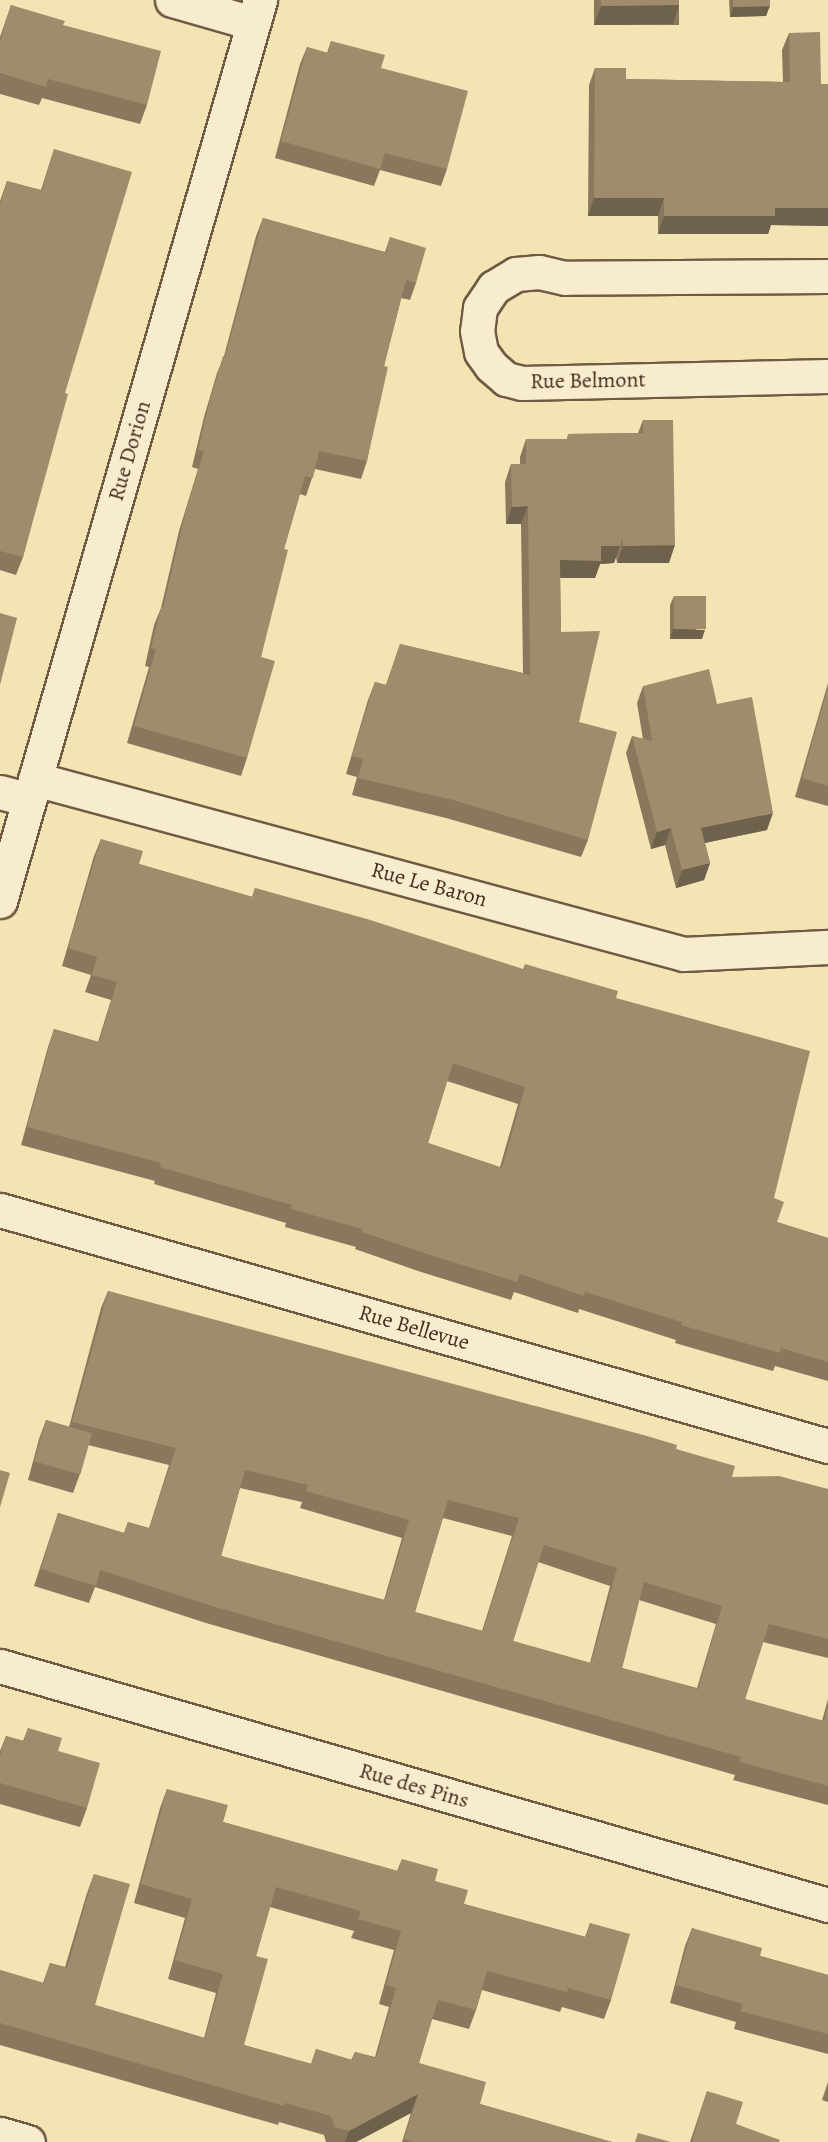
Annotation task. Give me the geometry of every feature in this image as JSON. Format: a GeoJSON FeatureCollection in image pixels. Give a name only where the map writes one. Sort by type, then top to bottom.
{"type":"FeatureCollection","features":[{"type":"Feature","properties":{"kind":"street"},"geometry":{"type":"LineString","coordinates":[[172,0],[256,12]]}},
{"type":"Feature","properties":{"kind":"street","name":"Rue Dorion"},"geometry":{"type":"LineString","coordinates":[[0,902],[22,790],[256,12]]}},
{"type":"Feature","properties":{"kind":"street","name":"Rue Belmont"},"geometry":{"type":"LineString","coordinates":[[828,276],[565,278],[539,272],[516,274],[494,287],[480,308],[477,331],[481,352],[491,366],[507,379],[522,383],[828,376]]}},
{"type":"Feature","properties":{"kind":"street","name":"Rue Le Baron"},"geometry":{"type":"LineString","coordinates":[[22,790],[684,954],[828,947]]}},
{"type":"Feature","properties":{"kind":"street","name":"Rue Bellevue"},"geometry":{"type":"LineString","coordinates":[[0,1210],[828,1446]]}},
{"type":"Feature","properties":{"kind":"street","name":"Rue des Pins"},"geometry":{"type":"LineString","coordinates":[[0,1666],[828,1905]]}},
{"type":"Feature","properties":{"kind":"street"},"geometry":{"type":"LineString","coordinates":[[0,2134],[28,2142]]}},
{"type":"Feature","properties":{"kind":"building"},"geometry":{"type":"Polygon","coordinates":[[[601,0],[679,0],[679,5],[601,6],[601,0]]]}},
{"type":"Feature","properties":{"kind":"building"},"geometry":{"type":"Polygon","coordinates":[[[733,0],[770,0],[770,6],[733,7],[733,0]]]}},
{"type":"Feature","properties":{"kind":"building"},"geometry":{"type":"Polygon","coordinates":[[[11,5],[65,21],[63,25],[161,51],[147,105],[48,79],[46,87],[0,73],[0,42],[11,5]]]}},
{"type":"Feature","properties":{"kind":"building"},"geometry":{"type":"Polygon","coordinates":[[[820,32],[821,84],[828,84],[828,208],[775,208],[775,216],[664,216],[664,198],[594,198],[595,68],[626,68],[626,79],[790,82],[789,33],[820,32]]]}},
{"type":"Feature","properties":{"kind":"building"},"geometry":{"type":"Polygon","coordinates":[[[331,41],[385,55],[381,68],[468,91],[447,169],[385,153],[380,169],[281,141],[307,47],[328,53],[331,41]]]}},
{"type":"Feature","properties":{"kind":"building"},"geometry":{"type":"Polygon","coordinates":[[[54,149],[132,172],[65,393],[68,394],[23,557],[0,551],[0,205],[7,181],[42,191],[54,149]]]}},
{"type":"Feature","properties":{"kind":"building"},"geometry":{"type":"Polygon","coordinates":[[[263,218],[386,253],[390,237],[426,248],[416,283],[406,280],[384,366],[388,367],[367,461],[319,451],[313,478],[305,476],[284,549],[288,550],[261,657],[275,661],[247,758],[134,726],[156,649],[151,648],[161,608],[163,608],[185,514],[204,451],[198,450],[210,400],[223,356],[225,357],[263,218]]]}},
{"type":"Feature","properties":{"kind":"building"},"geometry":{"type":"Polygon","coordinates":[[[643,420],[673,420],[675,545],[623,546],[622,538],[620,546],[601,546],[601,561],[560,560],[561,632],[600,631],[579,722],[617,732],[588,840],[453,800],[358,778],[363,759],[352,756],[375,682],[386,685],[400,644],[530,675],[528,506],[512,507],[511,464],[526,464],[526,439],[568,439],[568,434],[643,433],[643,420]]]}},
{"type":"Feature","properties":{"kind":"building"},"geometry":{"type":"Polygon","coordinates":[[[674,596],[706,596],[706,629],[674,629],[674,596]]]}},
{"type":"Feature","properties":{"kind":"building"},"geometry":{"type":"Polygon","coordinates":[[[0,613],[17,618],[0,685],[0,613]]]}},
{"type":"Feature","properties":{"kind":"building"},"geometry":{"type":"Polygon","coordinates":[[[709,669],[717,704],[752,697],[773,813],[701,828],[710,863],[682,870],[671,828],[657,832],[632,736],[652,741],[643,686],[709,669]]]}},
{"type":"Feature","properties":{"kind":"building"},"geometry":{"type":"Polygon","coordinates":[[[828,687],[828,786],[802,778],[828,687]]]}},
{"type":"Feature","properties":{"kind":"building"},"geometry":{"type":"Polygon","coordinates":[[[101,839],[143,851],[139,864],[253,897],[255,888],[367,919],[523,969],[525,964],[618,991],[616,998],[810,1051],[774,1198],[784,1202],[777,1222],[828,1238],[828,1362],[781,1348],[780,1353],[712,1334],[681,1325],[682,1322],[585,1292],[584,1296],[520,1274],[517,1282],[362,1232],[362,1229],[291,1209],[292,1205],[160,1167],[161,1163],[27,1127],[54,1029],[99,1042],[117,982],[92,975],[97,957],[68,948],[101,839]],[[453,1063],[428,1143],[502,1168],[525,1087],[453,1063]]]}},
{"type":"Feature","properties":{"kind":"building"},"geometry":{"type":"Polygon","coordinates":[[[108,1291],[647,1436],[677,1445],[676,1449],[735,1466],[732,1477],[779,1476],[828,1489],[828,1639],[769,1624],[745,1699],[824,1721],[828,1705],[828,1786],[740,1762],[741,1757],[212,1606],[100,1570],[96,1586],[41,1569],[58,1513],[124,1533],[128,1522],[149,1529],[176,1448],[72,1422],[108,1291]],[[245,1470],[221,1556],[385,1600],[409,1520],[306,1491],[308,1485],[245,1470]],[[448,1500],[415,1612],[483,1631],[519,1518],[448,1500]],[[544,1545],[513,1641],[591,1663],[617,1568],[544,1545]],[[644,1582],[622,1668],[698,1689],[722,1606],[644,1582]]]}},
{"type":"Feature","properties":{"kind":"building"},"geometry":{"type":"Polygon","coordinates":[[[46,1420],[92,1433],[80,1475],[34,1461],[46,1420]]]}},
{"type":"Feature","properties":{"kind":"building"},"geometry":{"type":"Polygon","coordinates":[[[0,1470],[10,1473],[0,1507],[0,1470]]]}},
{"type":"Feature","properties":{"kind":"building"},"geometry":{"type":"Polygon","coordinates":[[[28,1728],[62,1738],[58,1751],[100,1763],[87,1808],[0,1783],[0,1756],[6,1736],[24,1741],[28,1728]]]}},
{"type":"Feature","properties":{"kind":"building"},"geometry":{"type":"Polygon","coordinates":[[[167,1789],[228,1805],[223,1822],[398,1871],[402,1859],[438,1869],[435,1881],[468,1890],[464,1904],[586,1937],[590,1923],[630,1934],[611,2000],[568,1988],[567,1992],[487,1971],[476,2010],[438,2000],[419,2063],[486,2082],[480,2104],[612,2142],[414,2142],[404,2139],[418,2094],[349,2131],[335,2127],[331,2116],[285,2103],[284,2106],[0,2023],[0,1970],[44,1983],[50,1963],[67,1968],[94,1874],[130,1884],[95,2005],[205,2038],[223,1974],[175,1960],[192,1899],[141,1884],[167,1789]],[[276,1887],[256,1956],[268,1959],[244,2045],[312,2064],[316,2049],[352,2060],[355,2052],[376,2058],[396,1988],[386,1985],[401,1931],[358,1919],[361,1911],[276,1887]]]}},
{"type":"Feature","properties":{"kind":"building"},"geometry":{"type":"Polygon","coordinates":[[[692,1928],[762,1948],[760,1956],[828,1975],[828,2034],[740,2011],[743,2004],[676,1985],[692,1928]]]}},
{"type":"Feature","properties":{"kind":"building"},"geometry":{"type":"Polygon","coordinates":[[[707,2091],[743,2102],[736,2124],[780,2140],[779,2142],[692,2142],[707,2091]]]}},
{"type":"Feature","properties":{"kind":"building"},"geometry":{"type":"Polygon","coordinates":[[[638,2133],[671,2142],[635,2142],[638,2133]]]}}]}
